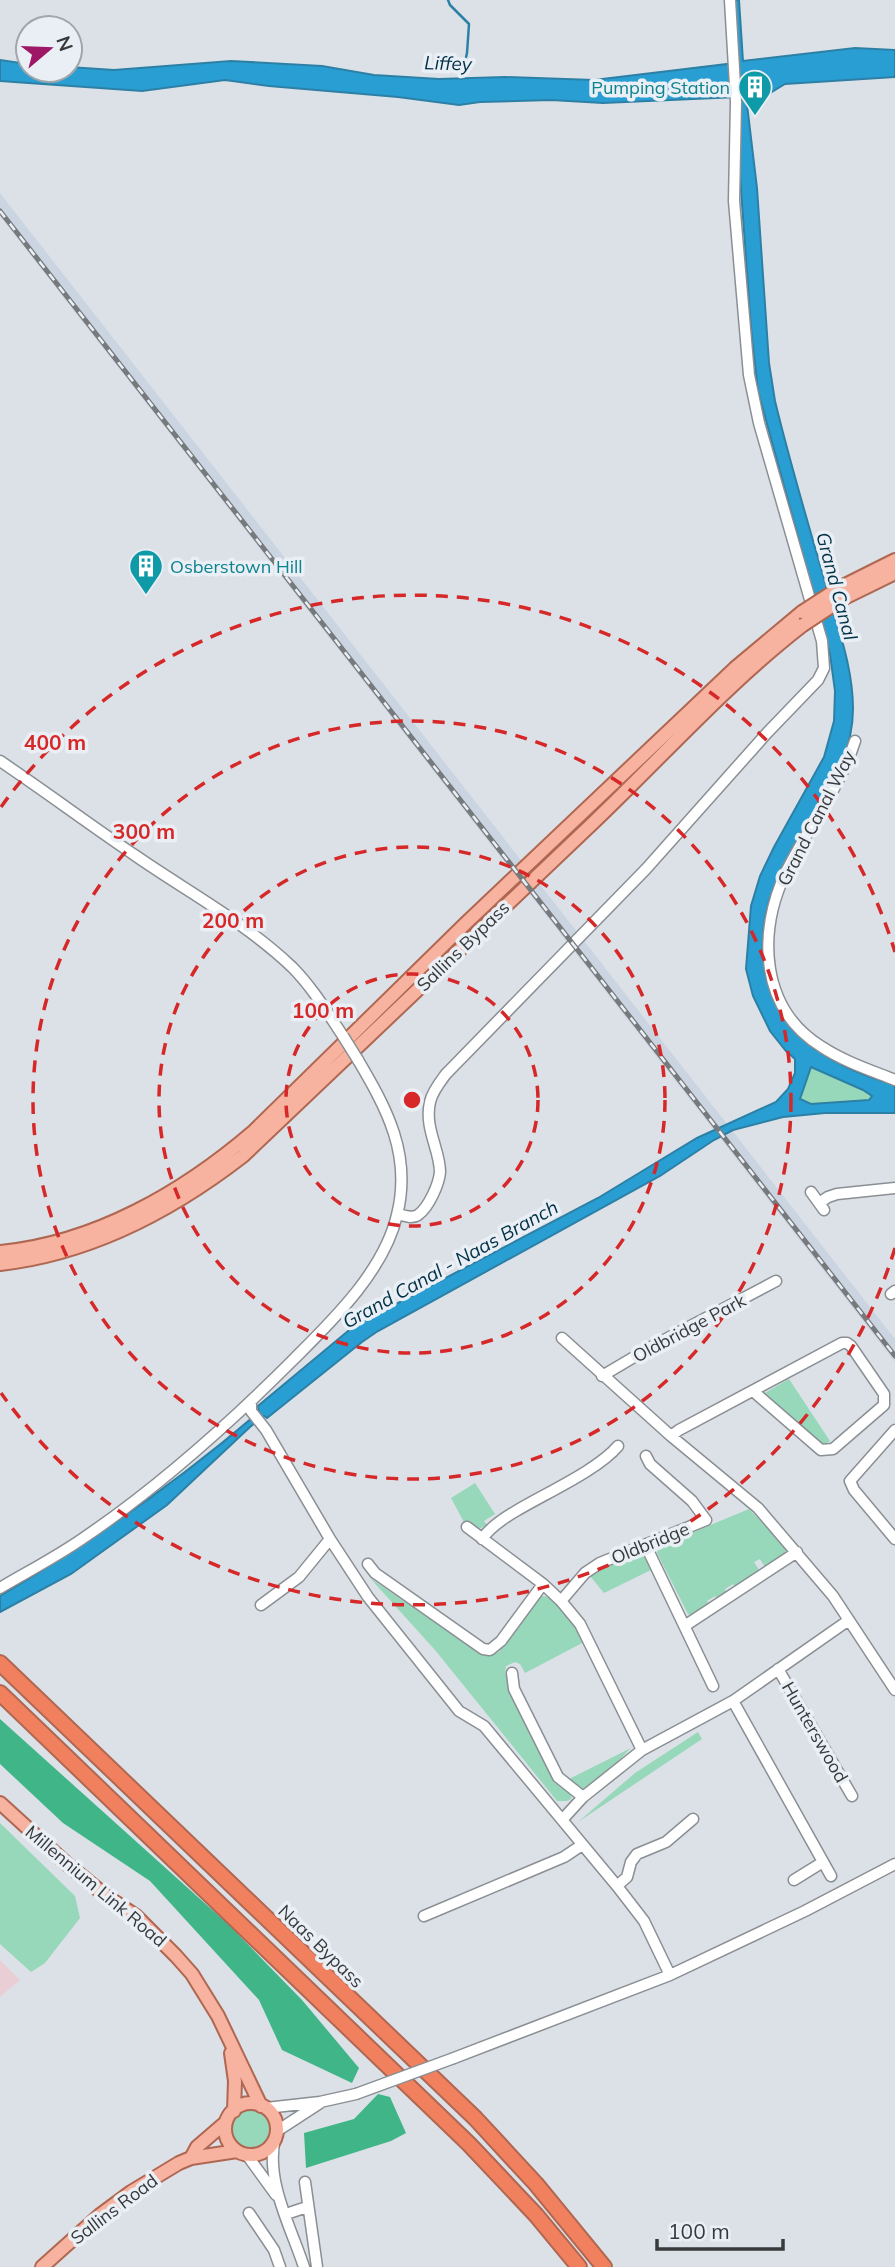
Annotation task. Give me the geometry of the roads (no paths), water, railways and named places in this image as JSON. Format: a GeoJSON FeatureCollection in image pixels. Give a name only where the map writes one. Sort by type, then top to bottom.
{"type":"FeatureCollection","features":[{"type":"Feature","properties":{"kind":"highway","name":"Naas Bypass"},"geometry":{"type":"LineString","coordinates":[[0,1663],[475,2118],[536,2184],[604,2267]]}},
{"type":"Feature","properties":{"kind":"highway"},"geometry":{"type":"LineString","coordinates":[[0,1693],[470,2144],[536,2215],[579,2267]]}},
{"type":"Feature","properties":{"kind":"main road","name":"Sallins Bypass"},"geometry":{"type":"LineString","coordinates":[[0,1252],[64,1238],[105,1225],[144,1207],[227,1154],[726,677],[803,619],[895,560]]}},
{"type":"Feature","properties":{"kind":"main road","name":"Sallins Bypass"},"geometry":{"type":"LineString","coordinates":[[842,593],[895,573]]}},
{"type":"Feature","properties":{"kind":"main road","name":"Sallins Bypass"},"geometry":{"type":"LineString","coordinates":[[0,1264],[30,1261],[63,1253],[139,1222],[214,1178],[243,1156],[803,619]]}},
{"type":"Feature","properties":{"kind":"main road","name":"Millennium Link Road"},"geometry":{"type":"LineString","coordinates":[[0,1803],[67,1864],[136,1916],[162,1940],[204,1992],[264,2107]]}},
{"type":"Feature","properties":{"kind":"main road","name":"Millennium Link Road"},"geometry":{"type":"LineString","coordinates":[[230,2045],[235,2081],[234,2111]]}},
{"type":"Feature","properties":{"kind":"main road"},"geometry":{"type":"LineString","coordinates":[[247,2104],[264,2107],[276,2122],[276,2135],[267,2150],[254,2155],[242,2153],[227,2138],[226,2122],[234,2111],[247,2104]]}},
{"type":"Feature","properties":{"kind":"main road","name":"Sallins Road"},"geometry":{"type":"LineString","coordinates":[[191,2158],[197,2147],[226,2122]]}},
{"type":"Feature","properties":{"kind":"main road","name":"Sallins Road"},"geometry":{"type":"LineString","coordinates":[[42,2267],[100,2215],[131,2192],[191,2158],[242,2153]]}},
{"type":"Feature","properties":{"kind":"street"},"geometry":{"type":"LineString","coordinates":[[398,1214],[408,1217],[418,1215],[428,1204],[436,1187],[440,1171],[429,1126],[430,1101],[446,1074],[646,869],[818,680],[824,668],[822,641],[759,424],[751,385],[734,201],[736,119],[730,0]]}},
{"type":"Feature","properties":{"kind":"street","name":"Grand Canal Way"},"geometry":{"type":"LineString","coordinates":[[855,741],[841,777],[795,855],[776,895],[769,932],[768,965],[777,999],[789,1018],[804,1033],[820,1046],[850,1063],[895,1080]]}},
{"type":"Feature","properties":{"kind":"street"},"geometry":{"type":"LineString","coordinates":[[0,761],[223,914],[276,953],[294,970],[319,999],[384,1103],[398,1145],[401,1195],[391,1235],[379,1260],[345,1307],[251,1407],[156,1484],[82,1539],[0,1588]]}},
{"type":"Feature","properties":{"kind":"street"},"geometry":{"type":"LineString","coordinates":[[811,1192],[821,1207],[828,1197],[837,1194],[895,1188]]}},
{"type":"Feature","properties":{"kind":"street","name":"Oldbridge Park"},"geometry":{"type":"LineString","coordinates":[[602,1376],[651,1346],[776,1281]]}},
{"type":"Feature","properties":{"kind":"street"},"geometry":{"type":"LineString","coordinates":[[562,1338],[671,1436],[758,1508],[797,1552],[849,1620],[895,1690]]}},
{"type":"Feature","properties":{"kind":"street"},"geometry":{"type":"LineString","coordinates":[[671,1436],[753,1391],[842,1343],[847,1343],[884,1394],[884,1405],[827,1451],[821,1449],[753,1391]]}},
{"type":"Feature","properties":{"kind":"street"},"geometry":{"type":"LineString","coordinates":[[251,1407],[368,1597],[459,1711],[484,1726],[617,1886],[644,1921],[670,1975]]}},
{"type":"Feature","properties":{"kind":"street"},"geometry":{"type":"LineString","coordinates":[[895,1430],[850,1481],[854,1490],[895,1539]]}},
{"type":"Feature","properties":{"kind":"street"},"geometry":{"type":"LineString","coordinates":[[482,1539],[508,1516],[584,1471],[618,1446]]}},
{"type":"Feature","properties":{"kind":"street","name":"Oldbridge"},"geometry":{"type":"LineString","coordinates":[[561,1601],[585,1573],[600,1563],[706,1520],[692,1501],[650,1464],[646,1456]]}},
{"type":"Feature","properties":{"kind":"street"},"geometry":{"type":"LineString","coordinates":[[706,1520],[717,1515]]}},
{"type":"Feature","properties":{"kind":"street"},"geometry":{"type":"LineString","coordinates":[[467,1528],[543,1584],[580,1623],[642,1750]]}},
{"type":"Feature","properties":{"kind":"street"},"geometry":{"type":"LineString","coordinates":[[261,1605],[299,1577],[330,1539]]}},
{"type":"Feature","properties":{"kind":"street"},"geometry":{"type":"LineString","coordinates":[[646,1546],[713,1686]]}},
{"type":"Feature","properties":{"kind":"street"},"geometry":{"type":"LineString","coordinates":[[686,1625],[797,1552]]}},
{"type":"Feature","properties":{"kind":"street"},"geometry":{"type":"LineString","coordinates":[[758,1563],[765,1574]]}},
{"type":"Feature","properties":{"kind":"street"},"geometry":{"type":"LineString","coordinates":[[368,1564],[375,1573],[483,1649],[489,1650],[502,1641],[543,1584]]}},
{"type":"Feature","properties":{"kind":"street"},"geometry":{"type":"LineString","coordinates":[[562,1820],[583,1797],[642,1750],[733,1701],[849,1620]]}},
{"type":"Feature","properties":{"kind":"street","name":"Hunterswood"},"geometry":{"type":"LineString","coordinates":[[778,1669],[852,1796]]}},
{"type":"Feature","properties":{"kind":"street"},"geometry":{"type":"LineString","coordinates":[[512,1673],[514,1689],[558,1777],[583,1797]]}},
{"type":"Feature","properties":{"kind":"street"},"geometry":{"type":"LineString","coordinates":[[733,1701],[831,1875]]}},
{"type":"Feature","properties":{"kind":"street"},"geometry":{"type":"LineString","coordinates":[[617,1886],[627,1877],[636,1854],[666,1842],[693,1819]]}},
{"type":"Feature","properties":{"kind":"street"},"geometry":{"type":"LineString","coordinates":[[424,1916],[564,1857],[582,1845]]}},
{"type":"Feature","properties":{"kind":"street"},"geometry":{"type":"LineString","coordinates":[[793,1880],[824,1862]]}},
{"type":"Feature","properties":{"kind":"street"},"geometry":{"type":"LineString","coordinates":[[264,2107],[320,2102],[356,2094],[670,1975],[805,1911],[895,1864]]}},
{"type":"Feature","properties":{"kind":"street"},"geometry":{"type":"LineString","coordinates":[[304,2267],[284,2209],[272,2155],[276,2135],[320,2102]]}},
{"type":"Feature","properties":{"kind":"street"},"geometry":{"type":"LineString","coordinates":[[242,2153],[284,2209]]}},
{"type":"Feature","properties":{"kind":"street"},"geometry":{"type":"LineString","coordinates":[[305,2182],[317,2267]]}},
{"type":"Feature","properties":{"kind":"street"},"geometry":{"type":"LineString","coordinates":[[284,2209],[307,2207]]}},
{"type":"Feature","properties":{"kind":"street"},"geometry":{"type":"LineString","coordinates":[[248,2213],[274,2250],[280,2267]]}},
{"type":"Feature","properties":{"kind":"water"},"geometry":{"type":"Polygon","coordinates":[[[732,0],[739,0],[743,61],[855,48],[895,50],[895,77],[785,84],[770,93],[746,96],[757,188],[769,363],[775,401],[844,646],[853,709],[846,753],[837,774],[772,891],[764,922],[763,954],[767,981],[776,1004],[789,1024],[825,1056],[870,1077],[895,1085],[895,1113],[825,1113],[783,1117],[733,1130],[714,1140],[660,1176],[378,1331],[267,1418],[264,1416],[250,1427],[167,1505],[71,1574],[0,1612],[0,1596],[101,1532],[198,1462],[259,1412],[258,1406],[354,1326],[598,1198],[697,1138],[776,1102],[788,1089],[795,1073],[795,1059],[770,1031],[753,996],[746,969],[751,906],[760,876],[774,847],[824,757],[834,721],[835,691],[830,654],[758,391],[739,162],[738,97],[603,103],[551,100],[480,102],[459,105],[225,80],[142,91],[43,84],[84,84],[84,68],[114,70],[231,61],[322,66],[374,75],[439,79],[505,77],[594,80],[735,63],[732,0]],[[811,1067],[800,1099],[811,1104],[869,1100],[872,1096],[811,1067]]]}},
{"type":"Feature","properties":{"kind":"water"},"geometry":{"type":"Polygon","coordinates":[[[0,60],[14,62],[14,82],[0,81],[0,60]]]}},
{"type":"Feature","properties":{"kind":"waterway","name":"Liffey"},"geometry":{"type":"LineString","coordinates":[[448,0],[469,24],[467,53],[461,79]]}},
{"type":"Feature","properties":{"kind":"railway"},"geometry":{"type":"LineString","coordinates":[[0,211],[895,1356]]}},
{"type":"Feature","properties":{"kind":"place","name":"Pumping Station"},"geometry":{"type":"Point","coordinates":[755,117]}},
{"type":"Feature","properties":{"kind":"place","name":"Osberstown Hill"},"geometry":{"type":"Point","coordinates":[146,596]}},
{"type":"Feature","properties":{"kind":"water label","name":"Grand Canal"},"geometry":{"type":"Point","coordinates":[837,586]}},
{"type":"Feature","properties":{"kind":"water label","name":"Grand Canal - Naas Branch"},"geometry":{"type":"Point","coordinates":[450,1264]}}]}
